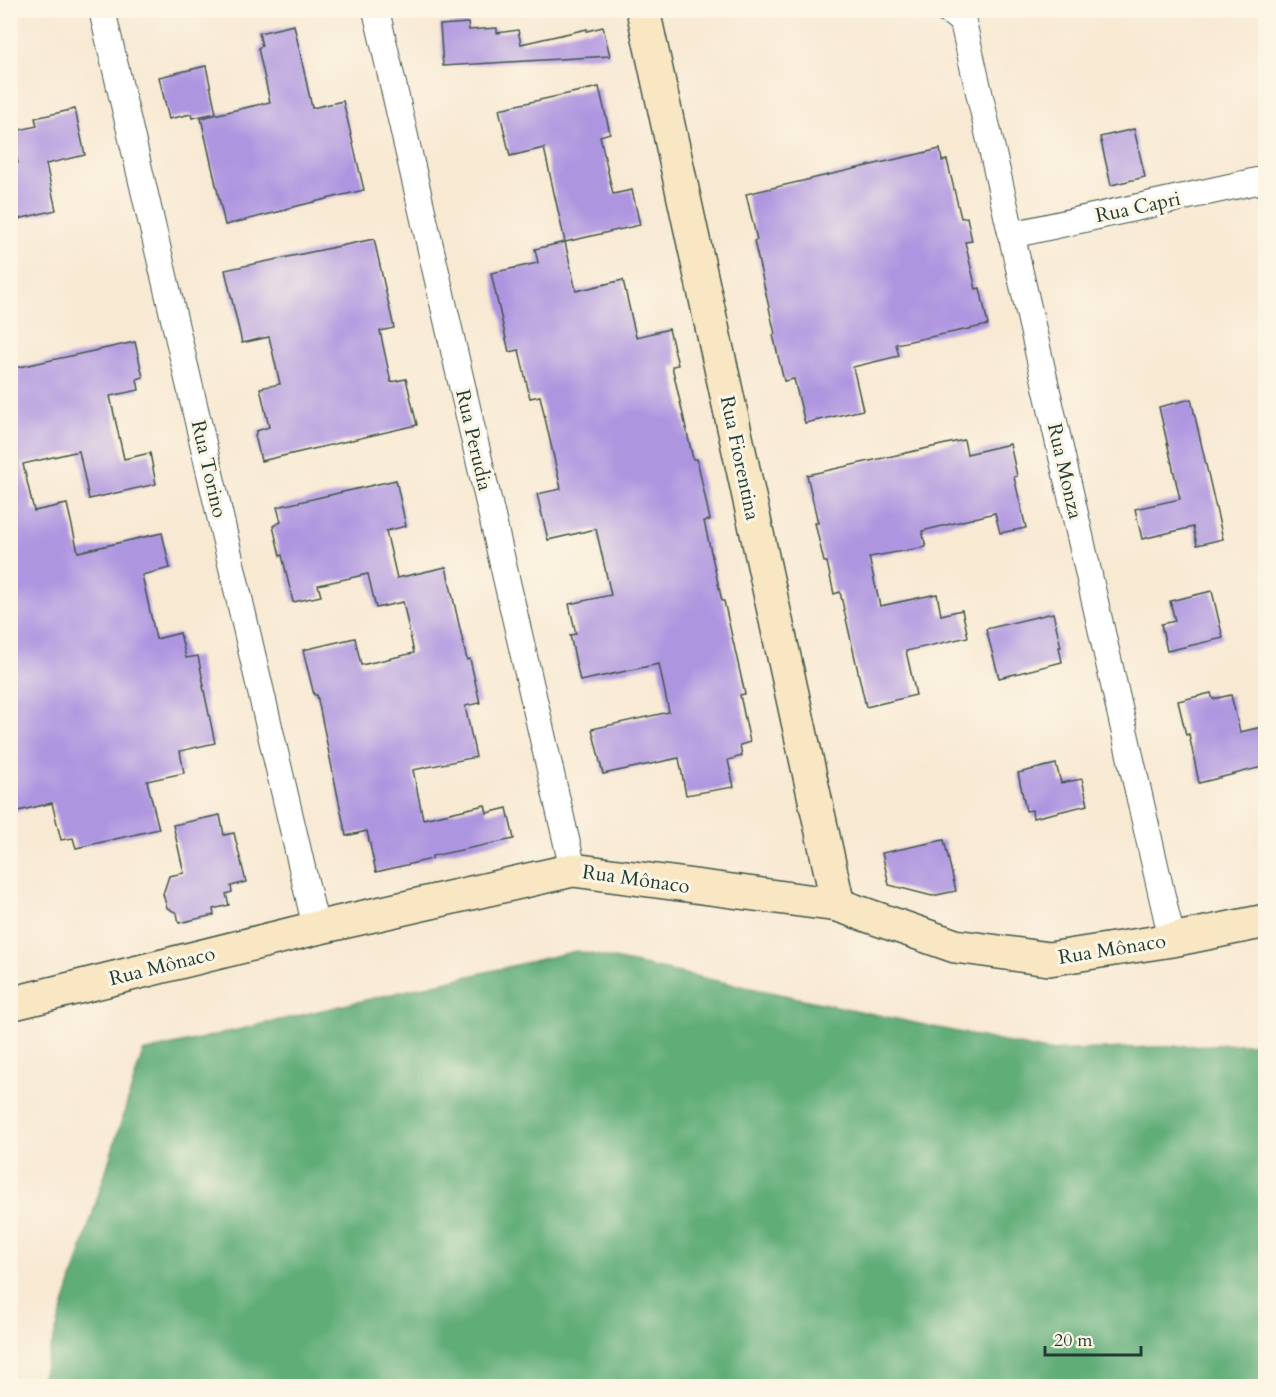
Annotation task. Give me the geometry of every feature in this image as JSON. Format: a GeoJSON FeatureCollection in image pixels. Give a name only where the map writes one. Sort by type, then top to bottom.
{"type":"FeatureCollection","features":[{"type":"Feature","properties":{"kind":"street","name":"Rua Torino"},"geometry":{"type":"LineString","coordinates":[[102,10],[316,928]]}},
{"type":"Feature","properties":{"kind":"street","name":"Rua Perudia"},"geometry":{"type":"LineString","coordinates":[[376,10],[573,870]]}},
{"type":"Feature","properties":{"kind":"street","name":"Rua Fiorentina"},"geometry":{"type":"LineString","coordinates":[[643,10],[838,905]]}},
{"type":"Feature","properties":{"kind":"street","name":"Rua Monza"},"geometry":{"type":"LineString","coordinates":[[946,10],[963,22],[1172,940]]}},
{"type":"Feature","properties":{"kind":"street","name":"Rua Capri"},"geometry":{"type":"LineString","coordinates":[[1011,235],[1266,179]]}},
{"type":"Feature","properties":{"kind":"street","name":"Rua Mônaco"},"geometry":{"type":"LineString","coordinates":[[10,1004],[316,928],[573,870],[838,905],[955,946],[1049,959],[1172,940],[1266,921]]}},
{"type":"Feature","properties":{"kind":"green space"},"geometry":{"type":"Polygon","coordinates":[[[576,951],[1047,1051],[1265,1043],[1265,1386],[39,1386],[143,1052],[576,951]]]}},
{"type":"Feature","properties":{"kind":"building"},"geometry":{"type":"Polygon","coordinates":[[[468,23],[469,30],[497,28],[497,33],[518,30],[521,44],[603,27],[610,56],[443,66],[440,25],[468,23]]]}},
{"type":"Feature","properties":{"kind":"building"},"geometry":{"type":"Polygon","coordinates":[[[294,25],[312,108],[343,101],[364,190],[225,225],[201,118],[270,102],[258,48],[262,46],[259,33],[294,25]]]}},
{"type":"Feature","properties":{"kind":"building"},"geometry":{"type":"Polygon","coordinates":[[[206,66],[216,113],[192,118],[191,114],[169,119],[159,77],[206,66]]]}},
{"type":"Feature","properties":{"kind":"building"},"geometry":{"type":"Polygon","coordinates":[[[599,87],[610,133],[600,136],[613,194],[632,190],[640,225],[565,242],[544,148],[510,156],[499,109],[599,87]]]}},
{"type":"Feature","properties":{"kind":"building"},"geometry":{"type":"Polygon","coordinates":[[[75,109],[85,155],[46,164],[56,210],[10,221],[10,163],[18,163],[11,132],[37,126],[35,118],[75,109]]]}},
{"type":"Feature","properties":{"kind":"building"},"geometry":{"type":"Polygon","coordinates":[[[1134,129],[1145,177],[1111,185],[1100,137],[1134,129]]]}},
{"type":"Feature","properties":{"kind":"building"},"geometry":{"type":"Polygon","coordinates":[[[940,149],[942,161],[947,160],[961,218],[967,217],[972,241],[965,242],[976,289],[980,288],[988,325],[896,344],[899,356],[853,367],[863,410],[805,423],[794,379],[784,381],[746,194],[940,149]]]}},
{"type":"Feature","properties":{"kind":"building"},"geometry":{"type":"Polygon","coordinates":[[[374,239],[394,328],[380,331],[391,382],[406,379],[417,425],[261,461],[255,435],[256,431],[269,427],[260,388],[280,384],[269,337],[242,343],[225,270],[374,239]]]}},
{"type":"Feature","properties":{"kind":"building"},"geometry":{"type":"Polygon","coordinates":[[[565,242],[576,291],[623,280],[636,337],[669,329],[678,365],[672,366],[693,459],[697,459],[710,520],[704,521],[745,694],[740,695],[750,742],[740,745],[742,756],[728,760],[734,787],[686,795],[679,758],[603,774],[592,729],[669,712],[659,664],[580,681],[570,635],[576,634],[569,604],[611,595],[596,529],[548,540],[537,494],[561,489],[540,396],[530,398],[519,350],[509,352],[491,273],[538,263],[535,249],[565,242]]]}},
{"type":"Feature","properties":{"kind":"building"},"geometry":{"type":"Polygon","coordinates":[[[135,342],[143,377],[137,379],[139,390],[110,396],[124,459],[150,453],[156,484],[89,499],[79,451],[23,464],[34,511],[67,504],[78,552],[162,533],[170,568],[142,575],[156,639],[180,633],[186,658],[198,656],[215,743],[180,751],[184,773],[147,781],[159,829],[76,848],[73,838],[61,840],[52,803],[10,813],[10,369],[135,342]]]}},
{"type":"Feature","properties":{"kind":"building"},"geometry":{"type":"Polygon","coordinates":[[[1191,399],[1223,539],[1197,545],[1193,527],[1142,539],[1135,509],[1180,499],[1159,407],[1191,399]]]}},
{"type":"Feature","properties":{"kind":"building"},"geometry":{"type":"Polygon","coordinates":[[[964,440],[967,454],[1010,444],[1017,476],[1014,477],[1026,528],[1000,533],[995,513],[922,531],[926,547],[869,557],[880,606],[937,594],[941,615],[962,610],[968,637],[906,651],[916,695],[866,707],[840,592],[834,594],[827,562],[824,562],[807,475],[964,440]]]}},
{"type":"Feature","properties":{"kind":"building"},"geometry":{"type":"Polygon","coordinates":[[[396,480],[406,526],[386,531],[397,578],[446,567],[467,660],[470,659],[480,703],[465,706],[476,757],[413,770],[423,819],[485,805],[487,813],[507,808],[514,839],[432,856],[432,859],[376,872],[367,831],[346,836],[317,695],[314,695],[303,650],[355,638],[361,665],[414,653],[403,602],[376,608],[368,574],[318,585],[321,596],[293,602],[273,526],[281,522],[277,507],[396,480]]]}},
{"type":"Feature","properties":{"kind":"building"},"geometry":{"type":"Polygon","coordinates":[[[1212,591],[1223,638],[1167,651],[1161,624],[1175,621],[1170,601],[1212,591]]]}},
{"type":"Feature","properties":{"kind":"building"},"geometry":{"type":"Polygon","coordinates":[[[1053,613],[1062,662],[999,678],[986,629],[1053,613]]]}},
{"type":"Feature","properties":{"kind":"building"},"geometry":{"type":"Polygon","coordinates":[[[1211,693],[1213,699],[1231,695],[1240,732],[1266,726],[1266,766],[1199,783],[1189,734],[1186,735],[1178,701],[1211,693]]]}},
{"type":"Feature","properties":{"kind":"building"},"geometry":{"type":"Polygon","coordinates":[[[1056,764],[1061,783],[1082,779],[1088,805],[1033,818],[1032,810],[1026,811],[1018,773],[1056,764]]]}},
{"type":"Feature","properties":{"kind":"building"},"geometry":{"type":"Polygon","coordinates":[[[220,815],[224,835],[234,833],[246,882],[231,886],[232,892],[226,894],[229,905],[213,909],[214,915],[179,923],[177,913],[167,908],[163,894],[169,876],[184,873],[173,825],[220,815]]]}},
{"type":"Feature","properties":{"kind":"building"},"geometry":{"type":"Polygon","coordinates":[[[944,840],[956,891],[932,896],[889,885],[882,853],[944,840]]]}}]}
